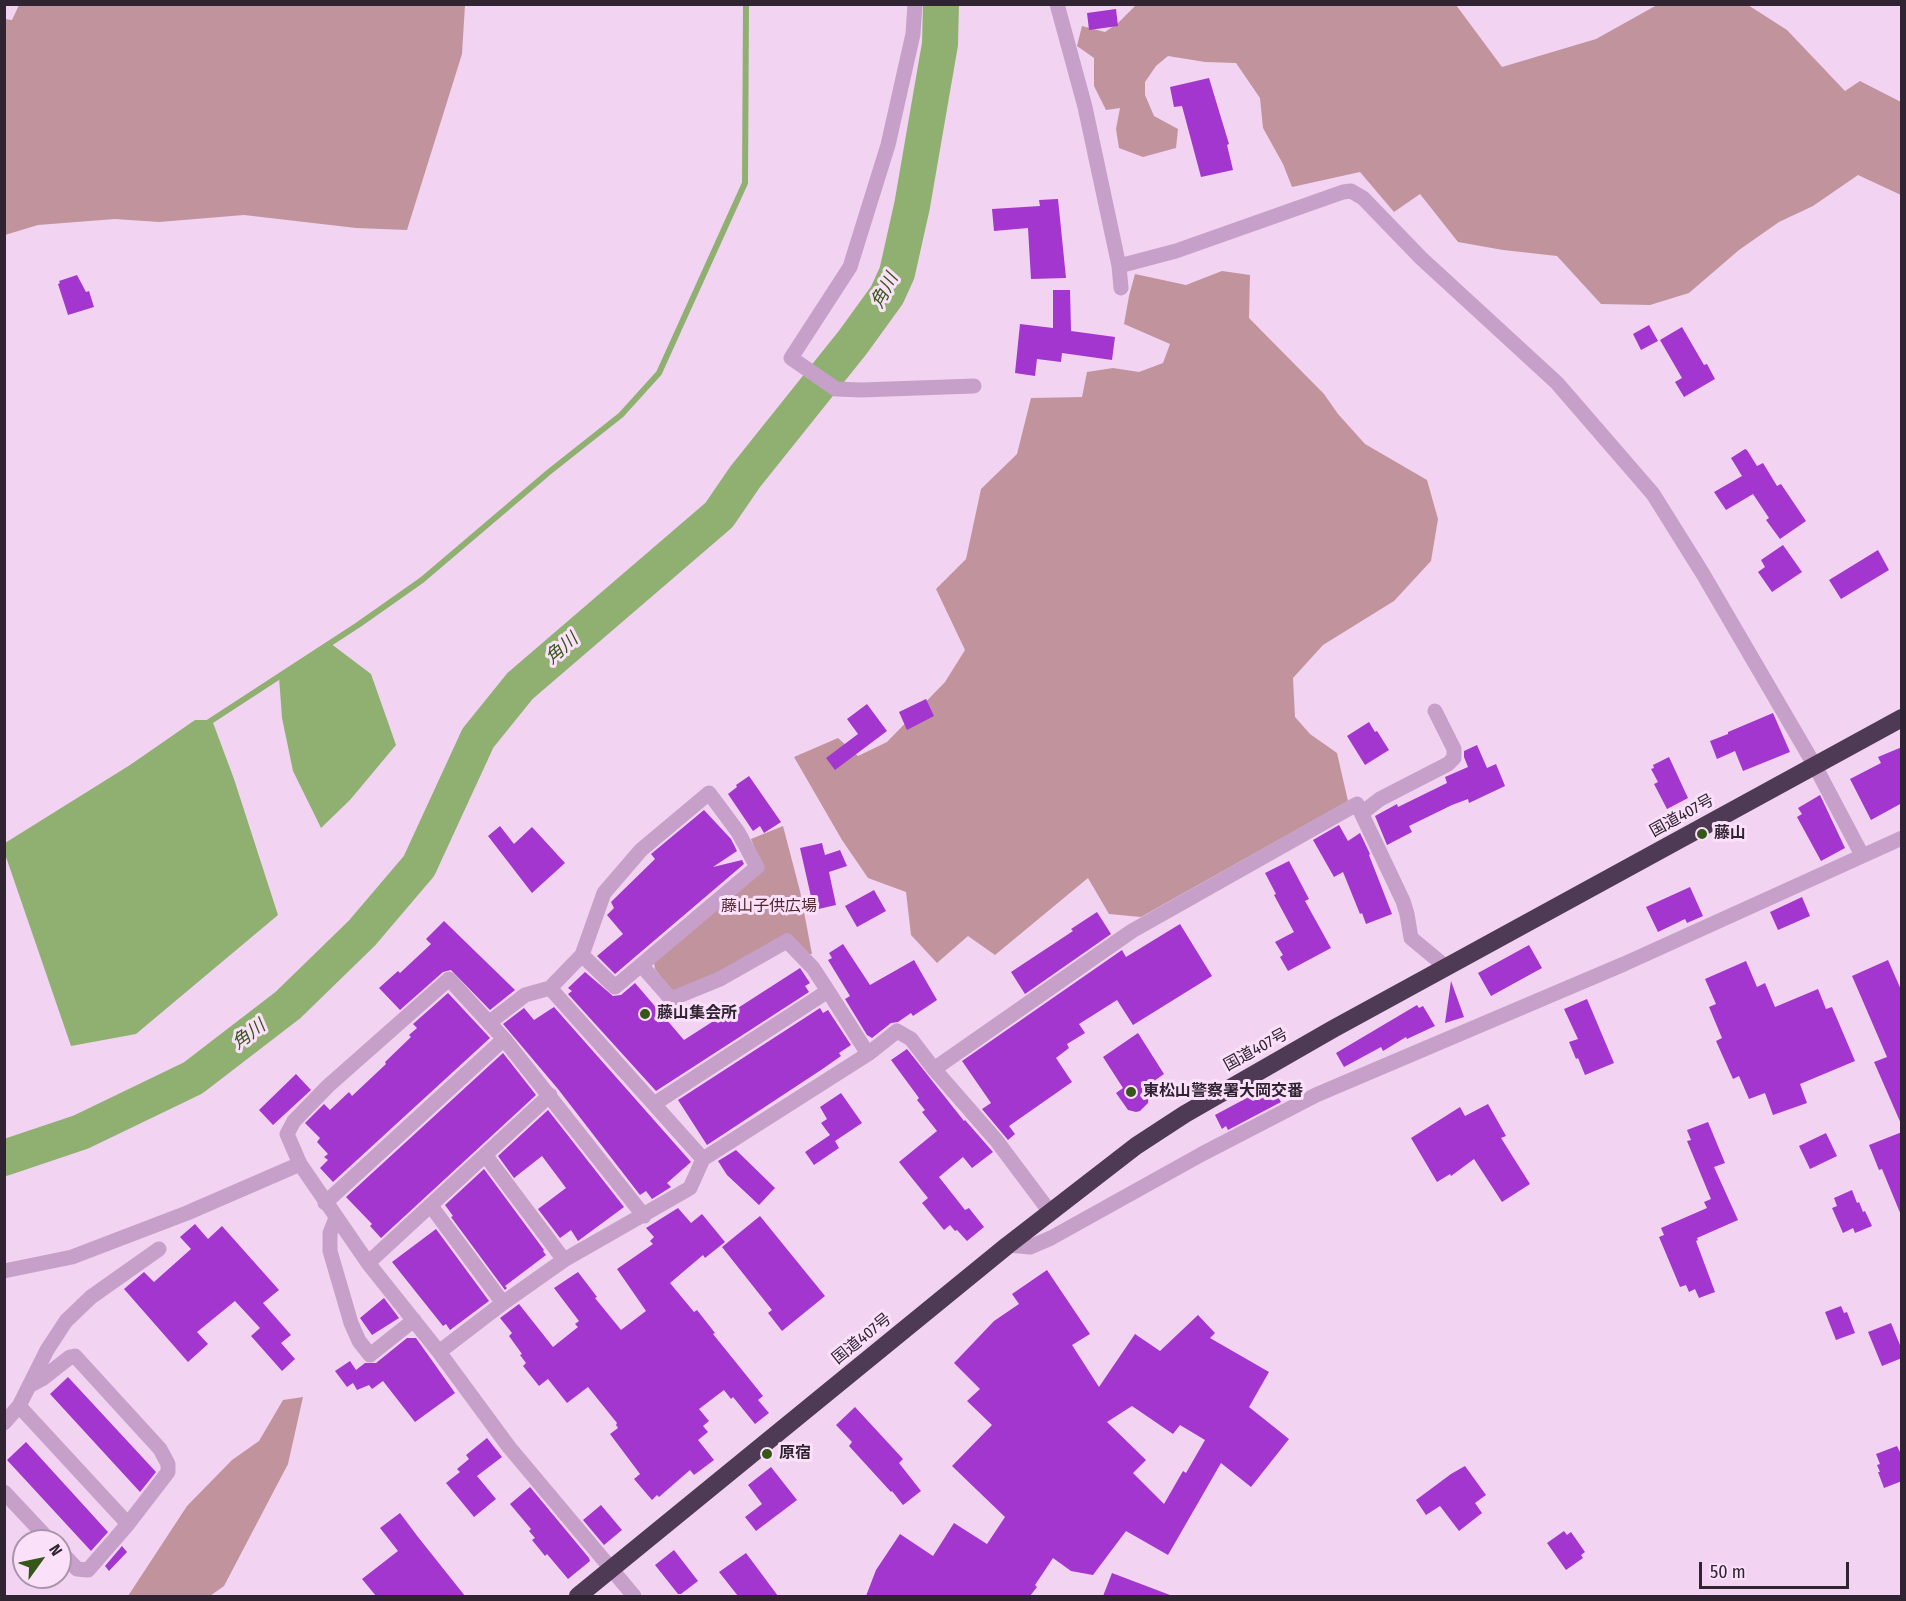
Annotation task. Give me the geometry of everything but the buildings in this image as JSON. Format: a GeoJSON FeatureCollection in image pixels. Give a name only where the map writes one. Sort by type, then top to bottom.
{"type":"FeatureCollection","features":[{"type":"Feature","properties":{"kind":"highway","name":"国道407号"},"geometry":{"type":"LineString","coordinates":[[578,1596],[1008,1245],[1136,1146],[1244,1078],[1902,718]]}},
{"type":"Feature","properties":{"kind":"street"},"geometry":{"type":"LineString","coordinates":[[915,4],[913,34],[888,145],[850,267],[790,358],[836,389],[974,386]]}},
{"type":"Feature","properties":{"kind":"street"},"geometry":{"type":"LineString","coordinates":[[1058,4],[1085,107],[1119,266],[1121,288]]}},
{"type":"Feature","properties":{"kind":"street"},"geometry":{"type":"LineString","coordinates":[[1119,266],[1176,251],[1343,192],[1351,191],[1363,198],[1421,258],[1557,383],[1653,494],[1703,574],[1815,766],[1862,855]]}},
{"type":"Feature","properties":{"kind":"street"},"geometry":{"type":"LineString","coordinates":[[1362,813],[1380,799],[1448,764],[1454,758],[1454,749],[1435,711]]}},
{"type":"Feature","properties":{"kind":"street"},"geometry":{"type":"LineString","coordinates":[[490,1022],[525,995],[549,988],[582,955],[604,894],[641,850],[709,793],[738,832],[757,867],[615,987],[582,955]]}},
{"type":"Feature","properties":{"kind":"street"},"geometry":{"type":"LineString","coordinates":[[934,1069],[1149,921],[1357,804],[1405,908],[1411,938],[1446,967]]}},
{"type":"Feature","properties":{"kind":"street"},"geometry":{"type":"LineString","coordinates":[[1008,1245],[1030,1247],[1051,1238],[1202,1154],[1316,1095],[1624,964],[1902,838]]}},
{"type":"Feature","properties":{"kind":"street"},"geometry":{"type":"LineString","coordinates":[[642,966],[671,999],[720,980],[787,941],[813,968],[868,1054]]}},
{"type":"Feature","properties":{"kind":"street"},"geometry":{"type":"LineString","coordinates":[[634,1596],[509,1447],[439,1352],[368,1263],[300,1164],[287,1134],[294,1121],[328,1086],[449,979],[504,1039],[644,1216]]}},
{"type":"Feature","properties":{"kind":"street"},"geometry":{"type":"LineString","coordinates":[[549,988],[702,1159]]}},
{"type":"Feature","properties":{"kind":"street"},"geometry":{"type":"LineString","coordinates":[[654,1104],[828,991]]}},
{"type":"Feature","properties":{"kind":"street"},"geometry":{"type":"LineString","coordinates":[[439,1352],[564,1260],[690,1188],[702,1159],[868,1054],[897,1031],[911,1039],[996,1140],[1050,1212]]}},
{"type":"Feature","properties":{"kind":"street"},"geometry":{"type":"LineString","coordinates":[[325,1203],[504,1039]]}},
{"type":"Feature","properties":{"kind":"street"},"geometry":{"type":"LineString","coordinates":[[368,1263],[550,1095]]}},
{"type":"Feature","properties":{"kind":"street"},"geometry":{"type":"LineString","coordinates":[[486,1156],[564,1260]]}},
{"type":"Feature","properties":{"kind":"street"},"geometry":{"type":"LineString","coordinates":[[4,1270],[72,1257],[187,1213],[300,1164]]}},
{"type":"Feature","properties":{"kind":"street"},"geometry":{"type":"LineString","coordinates":[[431,1206],[503,1303]]}},
{"type":"Feature","properties":{"kind":"street"},"geometry":{"type":"LineString","coordinates":[[336,1218],[330,1233],[330,1251],[351,1323],[359,1341],[370,1355],[414,1320]]}},
{"type":"Feature","properties":{"kind":"street"},"geometry":{"type":"LineString","coordinates":[[4,1423],[19,1406],[47,1350],[66,1321],[91,1297],[159,1249]]}},
{"type":"Feature","properties":{"kind":"street"},"geometry":{"type":"LineString","coordinates":[[29,1386],[70,1357],[75,1356],[160,1449],[168,1464],[168,1472],[128,1524],[88,1570],[77,1569],[72,1564]]}},
{"type":"Feature","properties":{"kind":"street"},"geometry":{"type":"LineString","coordinates":[[19,1406],[128,1524]]}},
{"type":"Feature","properties":{"kind":"street"},"geometry":{"type":"LineString","coordinates":[[4,1492],[39,1529]]}},
{"type":"Feature","properties":{"kind":"green space"},"geometry":{"type":"Polygon","coordinates":[[[19,5],[465,5],[462,54],[407,230],[356,228],[244,215],[159,222],[115,219],[38,225],[5,235],[5,19],[12,20],[19,5]]]}},
{"type":"Feature","properties":{"kind":"green space"},"geometry":{"type":"Polygon","coordinates":[[[1136,5],[1456,5],[1502,67],[1596,39],[1657,5],[1748,5],[1787,30],[1845,91],[1860,81],[1901,102],[1901,195],[1858,175],[1813,206],[1779,222],[1739,250],[1689,293],[1650,305],[1601,304],[1557,256],[1458,242],[1420,194],[1394,212],[1360,172],[1292,187],[1283,164],[1263,128],[1260,98],[1236,63],[1205,62],[1168,56],[1156,66],[1145,82],[1145,95],[1154,116],[1178,129],[1176,148],[1143,157],[1119,148],[1116,129],[1120,108],[1106,110],[1094,86],[1094,58],[1077,46],[1082,26],[1105,32],[1136,5]]]}},
{"type":"Feature","properties":{"kind":"green space"},"geometry":{"type":"Polygon","coordinates":[[[1222,271],[1250,275],[1249,318],[1324,394],[1338,414],[1365,444],[1427,480],[1438,519],[1431,561],[1394,601],[1323,645],[1293,678],[1295,717],[1310,734],[1337,753],[1348,801],[1141,917],[1109,914],[1088,878],[995,955],[968,936],[937,963],[911,935],[906,892],[868,878],[842,840],[794,757],[838,738],[858,756],[887,742],[945,682],[965,650],[936,589],[966,559],[981,489],[1017,454],[1031,398],[1082,397],[1087,372],[1113,368],[1139,372],[1163,363],[1170,344],[1124,324],[1135,274],[1186,285],[1222,271]]]}},
{"type":"Feature","properties":{"kind":"green space","name":"藤山子供広場"},"geometry":{"type":"Polygon","coordinates":[[[783,826],[800,891],[812,954],[802,954],[787,934],[675,995],[655,969],[654,963],[764,870],[751,839],[783,826]]]}},
{"type":"Feature","properties":{"kind":"green space"},"geometry":{"type":"Polygon","coordinates":[[[303,1397],[288,1464],[224,1586],[210,1596],[128,1596],[187,1506],[232,1460],[259,1441],[283,1400],[303,1397]]]}},
{"type":"Feature","properties":{"kind":"shaded area"},"geometry":{"type":"Polygon","coordinates":[[[330,643],[371,674],[396,745],[350,800],[321,828],[293,771],[282,718],[279,677],[330,643]]]}},
{"type":"Feature","properties":{"kind":"shaded area"},"geometry":{"type":"Polygon","coordinates":[[[195,720],[212,720],[234,779],[278,915],[136,1034],[71,1046],[5,854],[5,843],[130,765],[195,720]]]}},
{"type":"Feature","properties":{"kind":"waterway"},"geometry":{"type":"LineString","coordinates":[[206,724],[358,625],[422,580],[549,472],[621,415],[659,373],[745,183],[746,4]]}},
{"type":"Feature","properties":{"kind":"waterway","name":"角川"},"geometry":{"type":"LineString","coordinates":[[4,1158],[81,1132],[193,1078],[288,1005],[362,933],[419,866],[478,738],[520,686],[719,515],[745,477],[853,342],[887,295],[897,273],[912,206],[940,44],[941,4]]}},
{"type":"Feature","properties":{"kind":"place","name":"藤山"},"geometry":{"type":"Point","coordinates":[1702,834]}},
{"type":"Feature","properties":{"kind":"place","name":"藤山集会所"},"geometry":{"type":"Point","coordinates":[645,1014]}},
{"type":"Feature","properties":{"kind":"place","name":"東松山警察署大岡交番"},"geometry":{"type":"Point","coordinates":[1131,1092]}},
{"type":"Feature","properties":{"kind":"place","name":"原宿"},"geometry":{"type":"Point","coordinates":[767,1454]}}]}
